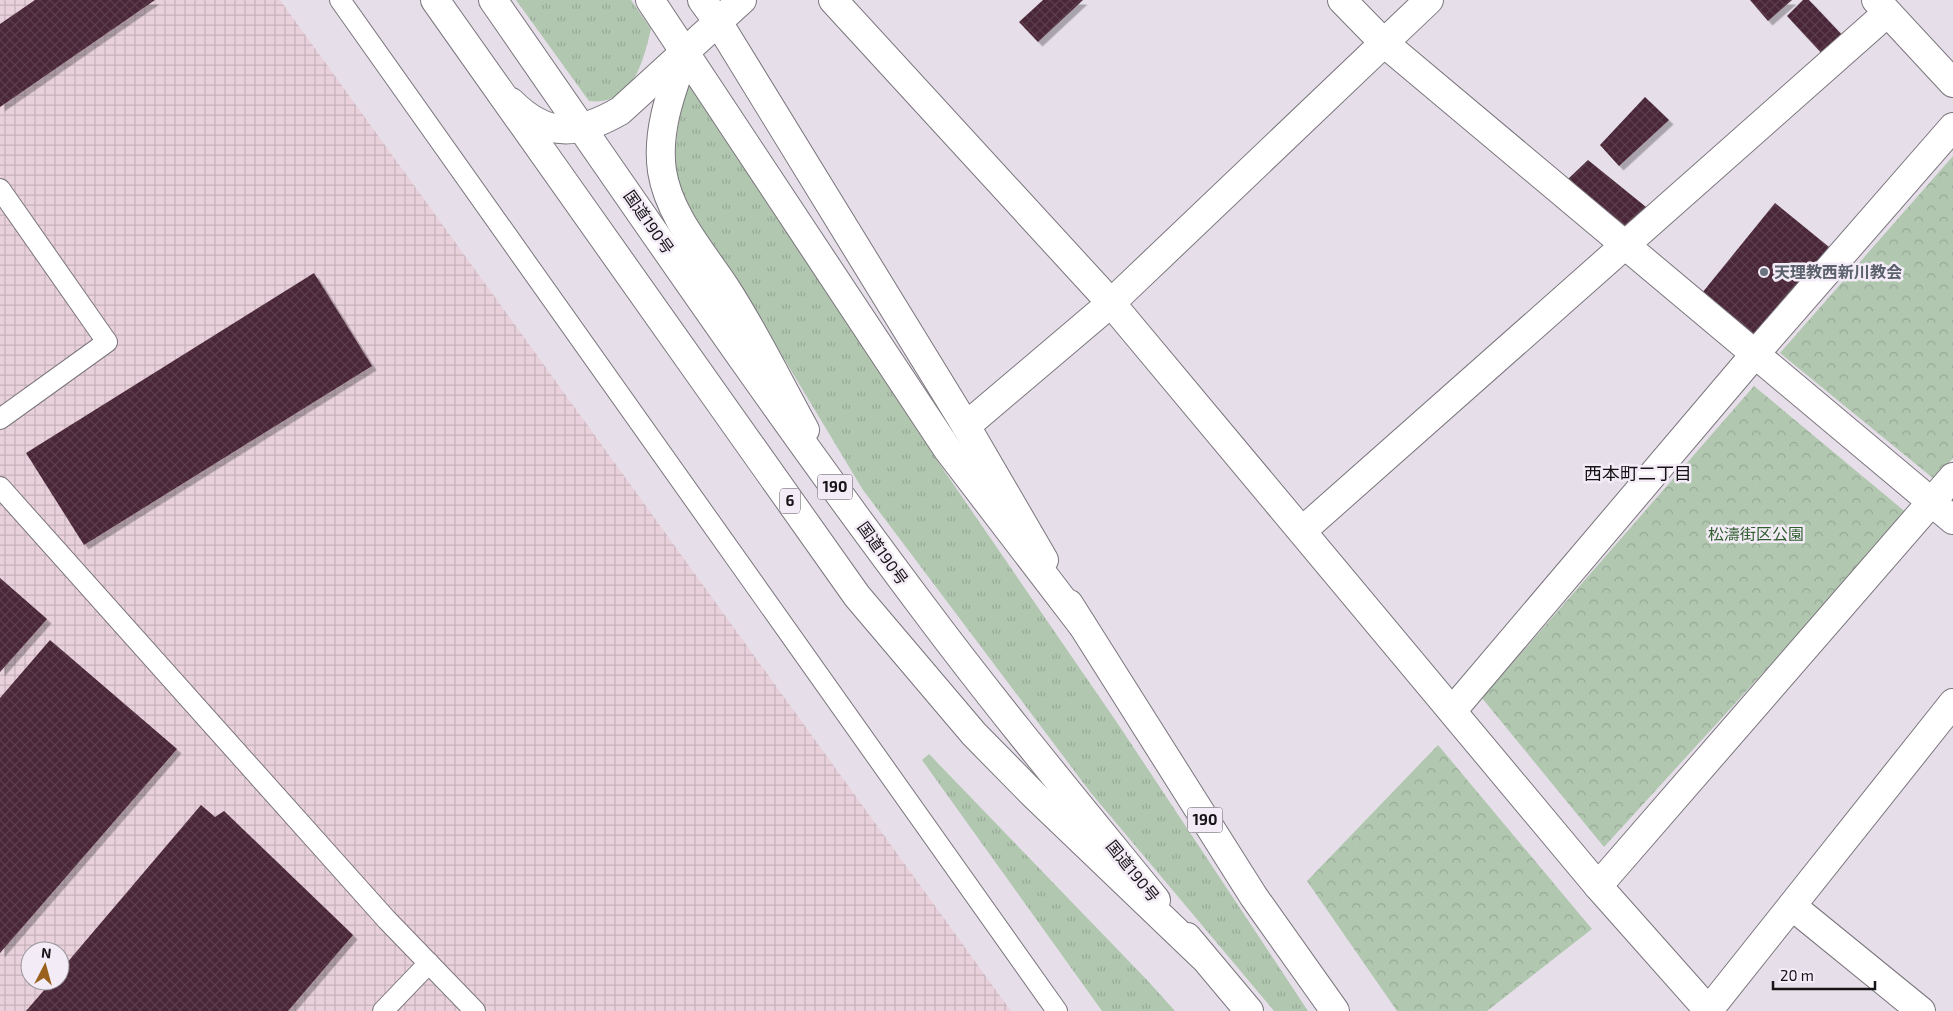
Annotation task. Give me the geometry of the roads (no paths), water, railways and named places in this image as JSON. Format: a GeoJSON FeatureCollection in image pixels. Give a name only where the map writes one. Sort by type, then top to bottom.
{"type":"FeatureCollection","features":[{"type":"Feature","properties":{"kind":"main road","name":"6"},"geometry":{"type":"LineString","coordinates":[[435,0],[857,596],[974,734],[1042,803],[1202,956]]}},
{"type":"Feature","properties":{"kind":"main road","name":"国道190号"},"geometry":{"type":"LineString","coordinates":[[493,0],[842,498],[925,610],[1007,716],[1249,1011]]}},
{"type":"Feature","properties":{"kind":"main road"},"geometry":{"type":"LineString","coordinates":[[650,0],[948,450],[1082,625]]}},
{"type":"Feature","properties":{"kind":"main road","name":"190"},"geometry":{"type":"LineString","coordinates":[[702,0],[718,22],[966,426],[1082,625],[1254,897],[1335,1011]]}},
{"type":"Feature","properties":{"kind":"main road"},"geometry":{"type":"LineString","coordinates":[[502,94],[523,114],[536,122],[566,130],[583,128],[620,111],[742,0]]}},
{"type":"Feature","properties":{"kind":"main road"},"geometry":{"type":"LineString","coordinates":[[833,0],[1111,303],[1453,710],[1598,886],[1708,1011],[1953,703]]}},
{"type":"Feature","properties":{"kind":"main road"},"geometry":{"type":"LineString","coordinates":[[1342,0],[1384,42],[1953,520]]}},
{"type":"Feature","properties":{"kind":"main road"},"geometry":{"type":"LineString","coordinates":[[966,426],[1111,303],[1430,0]]}},
{"type":"Feature","properties":{"kind":"main road"},"geometry":{"type":"LineString","coordinates":[[1302,531],[1624,244],[1881,6],[1953,82]]}},
{"type":"Feature","properties":{"kind":"main road"},"geometry":{"type":"LineString","coordinates":[[685,53],[672,90],[662,137],[662,170],[667,195],[680,220],[728,291],[842,498]]}},
{"type":"Feature","properties":{"kind":"main road"},"geometry":{"type":"LineString","coordinates":[[1453,710],[1755,354],[1953,127]]}},
{"type":"Feature","properties":{"kind":"main road"},"geometry":{"type":"LineString","coordinates":[[1598,886],[1953,477]]}},
{"type":"Feature","properties":{"kind":"main road"},"geometry":{"type":"LineString","coordinates":[[1792,906],[1921,1011]]}},
{"type":"Feature","properties":{"kind":"lane"},"geometry":{"type":"LineString","coordinates":[[340,0],[1057,1011]]}},
{"type":"Feature","properties":{"kind":"lane"},"geometry":{"type":"LineString","coordinates":[[0,188],[107,342],[0,418]]}},
{"type":"Feature","properties":{"kind":"lane"},"geometry":{"type":"LineString","coordinates":[[0,487],[387,920],[475,1011]]}},
{"type":"Feature","properties":{"kind":"lane"},"geometry":{"type":"LineString","coordinates":[[383,1011],[429,963]]}},
{"type":"Feature","properties":{"kind":"place","name":"天理教西新川教会"},"geometry":{"type":"Point","coordinates":[1764,272]}},
{"type":"Feature","properties":{"kind":"district","name":"西本町二丁目"},"geometry":{"type":"Point","coordinates":[1638,474]}},
{"type":"Feature","properties":{"kind":"park label","name":"松濤街区公園"},"geometry":{"type":"Point","coordinates":[1756,534]}}]}
